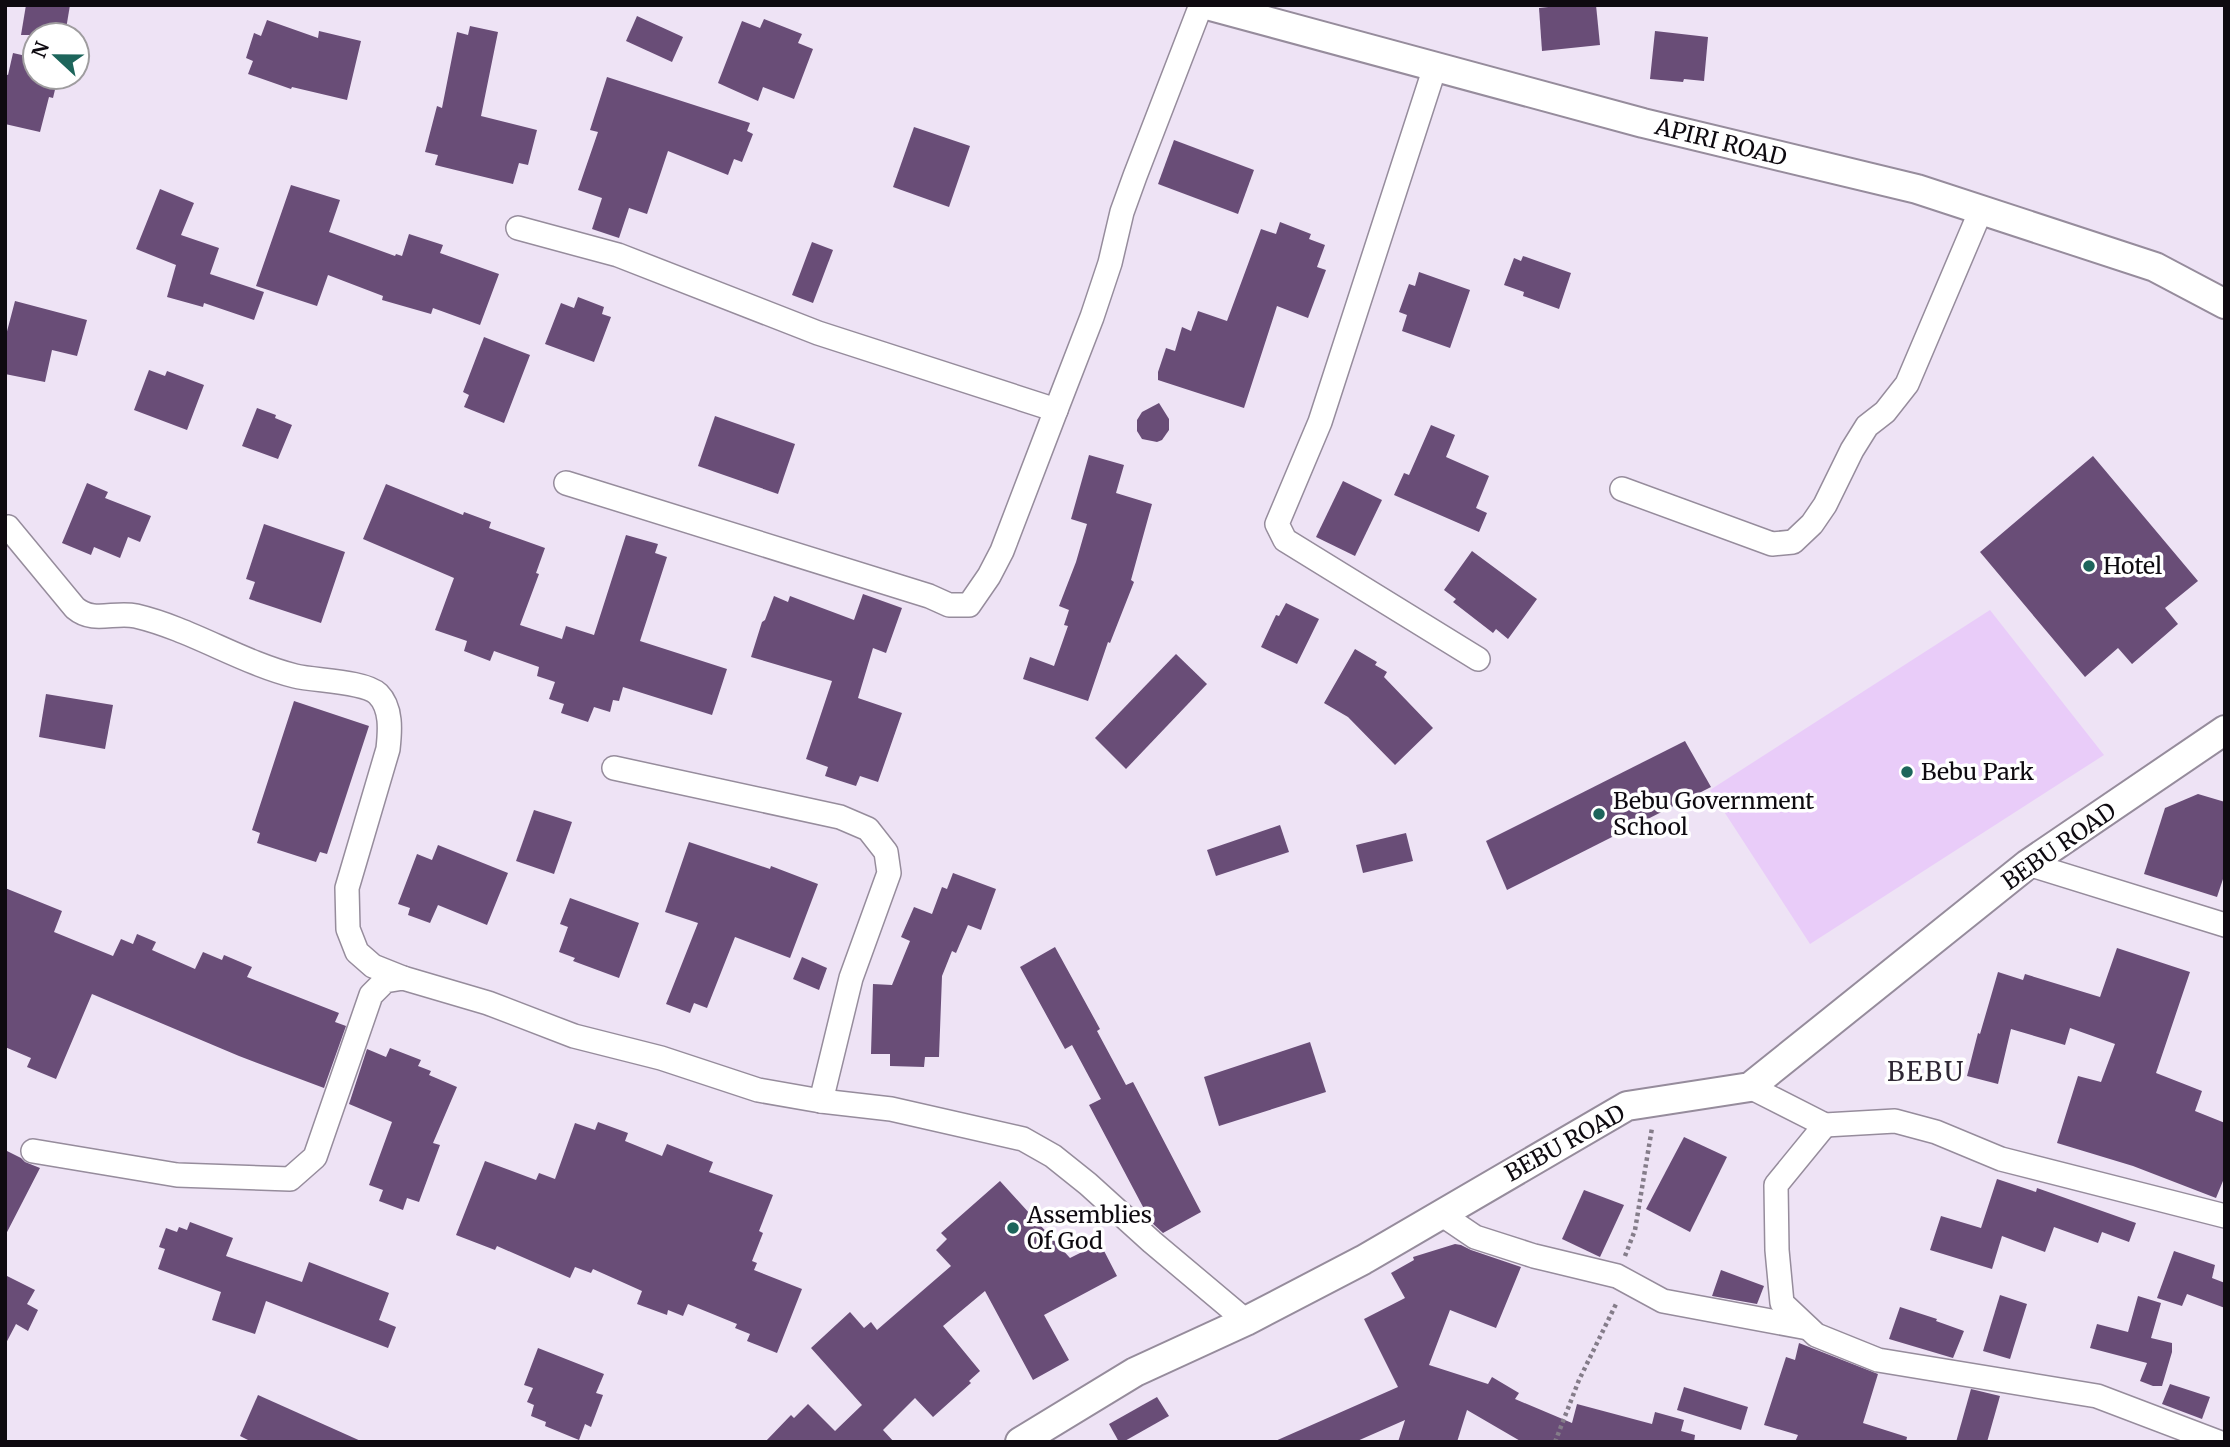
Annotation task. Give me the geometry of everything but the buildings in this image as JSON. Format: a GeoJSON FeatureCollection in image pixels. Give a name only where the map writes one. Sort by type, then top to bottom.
{"type":"FeatureCollection","features":[{"type":"Feature","properties":{"kind":"street","name":"APIRI ROAD"},"geometry":{"type":"LineString","coordinates":[[1215,7],[1643,123],[1917,189],[2155,267],[2225,304]]}},
{"type":"Feature","properties":{"kind":"street"},"geometry":{"type":"LineString","coordinates":[[566,483],[916,592],[949,605],[969,605],[1002,551],[1100,295],[1135,176],[1215,7]]}},
{"type":"Feature","properties":{"kind":"street"},"geometry":{"type":"LineString","coordinates":[[1435,67],[1320,422],[1277,524],[1285,540],[1479,659]]}},
{"type":"Feature","properties":{"kind":"street"},"geometry":{"type":"LineString","coordinates":[[1622,489],[1772,544],[1793,542],[1812,524],[1825,505],[1867,426],[1885,412],[1907,384],[1981,210]]}},
{"type":"Feature","properties":{"kind":"street"},"geometry":{"type":"LineString","coordinates":[[518,228],[618,255],[818,332],[1056,410]]}},
{"type":"Feature","properties":{"kind":"street"},"geometry":{"type":"LineString","coordinates":[[8,527],[75,608],[83,614],[132,615],[295,676],[351,684],[376,692],[384,703],[390,727],[388,749],[347,888],[348,929],[356,952],[373,966],[403,978],[488,1003],[574,1036],[661,1058],[758,1090],[891,1109],[1023,1139],[1053,1156],[1088,1184],[1246,1321]]}},
{"type":"Feature","properties":{"kind":"street","name":"BEBU ROAD"},"geometry":{"type":"LineString","coordinates":[[1020,1442],[1135,1372],[1246,1321],[1363,1260],[1627,1106],[1750,1087],[2028,864],[2225,730]]}},
{"type":"Feature","properties":{"kind":"street"},"geometry":{"type":"LineString","coordinates":[[614,768],[840,817],[868,829],[886,852],[889,873],[851,978],[821,1101]]}},
{"type":"Feature","properties":{"kind":"street"},"geometry":{"type":"LineString","coordinates":[[2028,864],[2225,925]]}},
{"type":"Feature","properties":{"kind":"street"},"geometry":{"type":"LineString","coordinates":[[33,1151],[177,1175],[290,1180],[315,1157],[371,995],[385,981],[403,978]]}},
{"type":"Feature","properties":{"kind":"street"},"geometry":{"type":"LineString","coordinates":[[1750,1087],[1825,1125],[1895,1121],[1936,1132],[2001,1159],[2225,1216]]}},
{"type":"Feature","properties":{"kind":"street"},"geometry":{"type":"LineString","coordinates":[[1825,1125],[1776,1185],[1777,1250],[1782,1304],[1816,1335],[1878,1360],[2096,1396],[2218,1442]]}},
{"type":"Feature","properties":{"kind":"street"},"geometry":{"type":"LineString","coordinates":[[1441,1214],[1475,1237],[1534,1256],[1617,1276],[1663,1301],[1808,1328]]}},
{"type":"Feature","properties":{"kind":"shaded area","name":"Bebu Park"},"geometry":{"type":"Polygon","coordinates":[[[1990,610],[2104,755],[1810,944],[1710,790],[1990,610]]]}},
{"type":"Feature","properties":{"kind":"place","name":"Hotel"},"geometry":{"type":"Point","coordinates":[2089,566]}},
{"type":"Feature","properties":{"kind":"place","name":"Bebu Park"},"geometry":{"type":"Point","coordinates":[1907,772]}},
{"type":"Feature","properties":{"kind":"place","name":"Bebu Government School"},"geometry":{"type":"Point","coordinates":[1599,814]}},
{"type":"Feature","properties":{"kind":"place","name":"Assemblies Of God"},"geometry":{"type":"Point","coordinates":[1013,1228]}},
{"type":"Feature","properties":{"kind":"district","name":"BEBU"},"geometry":{"type":"Point","coordinates":[1926,1072]}}]}
